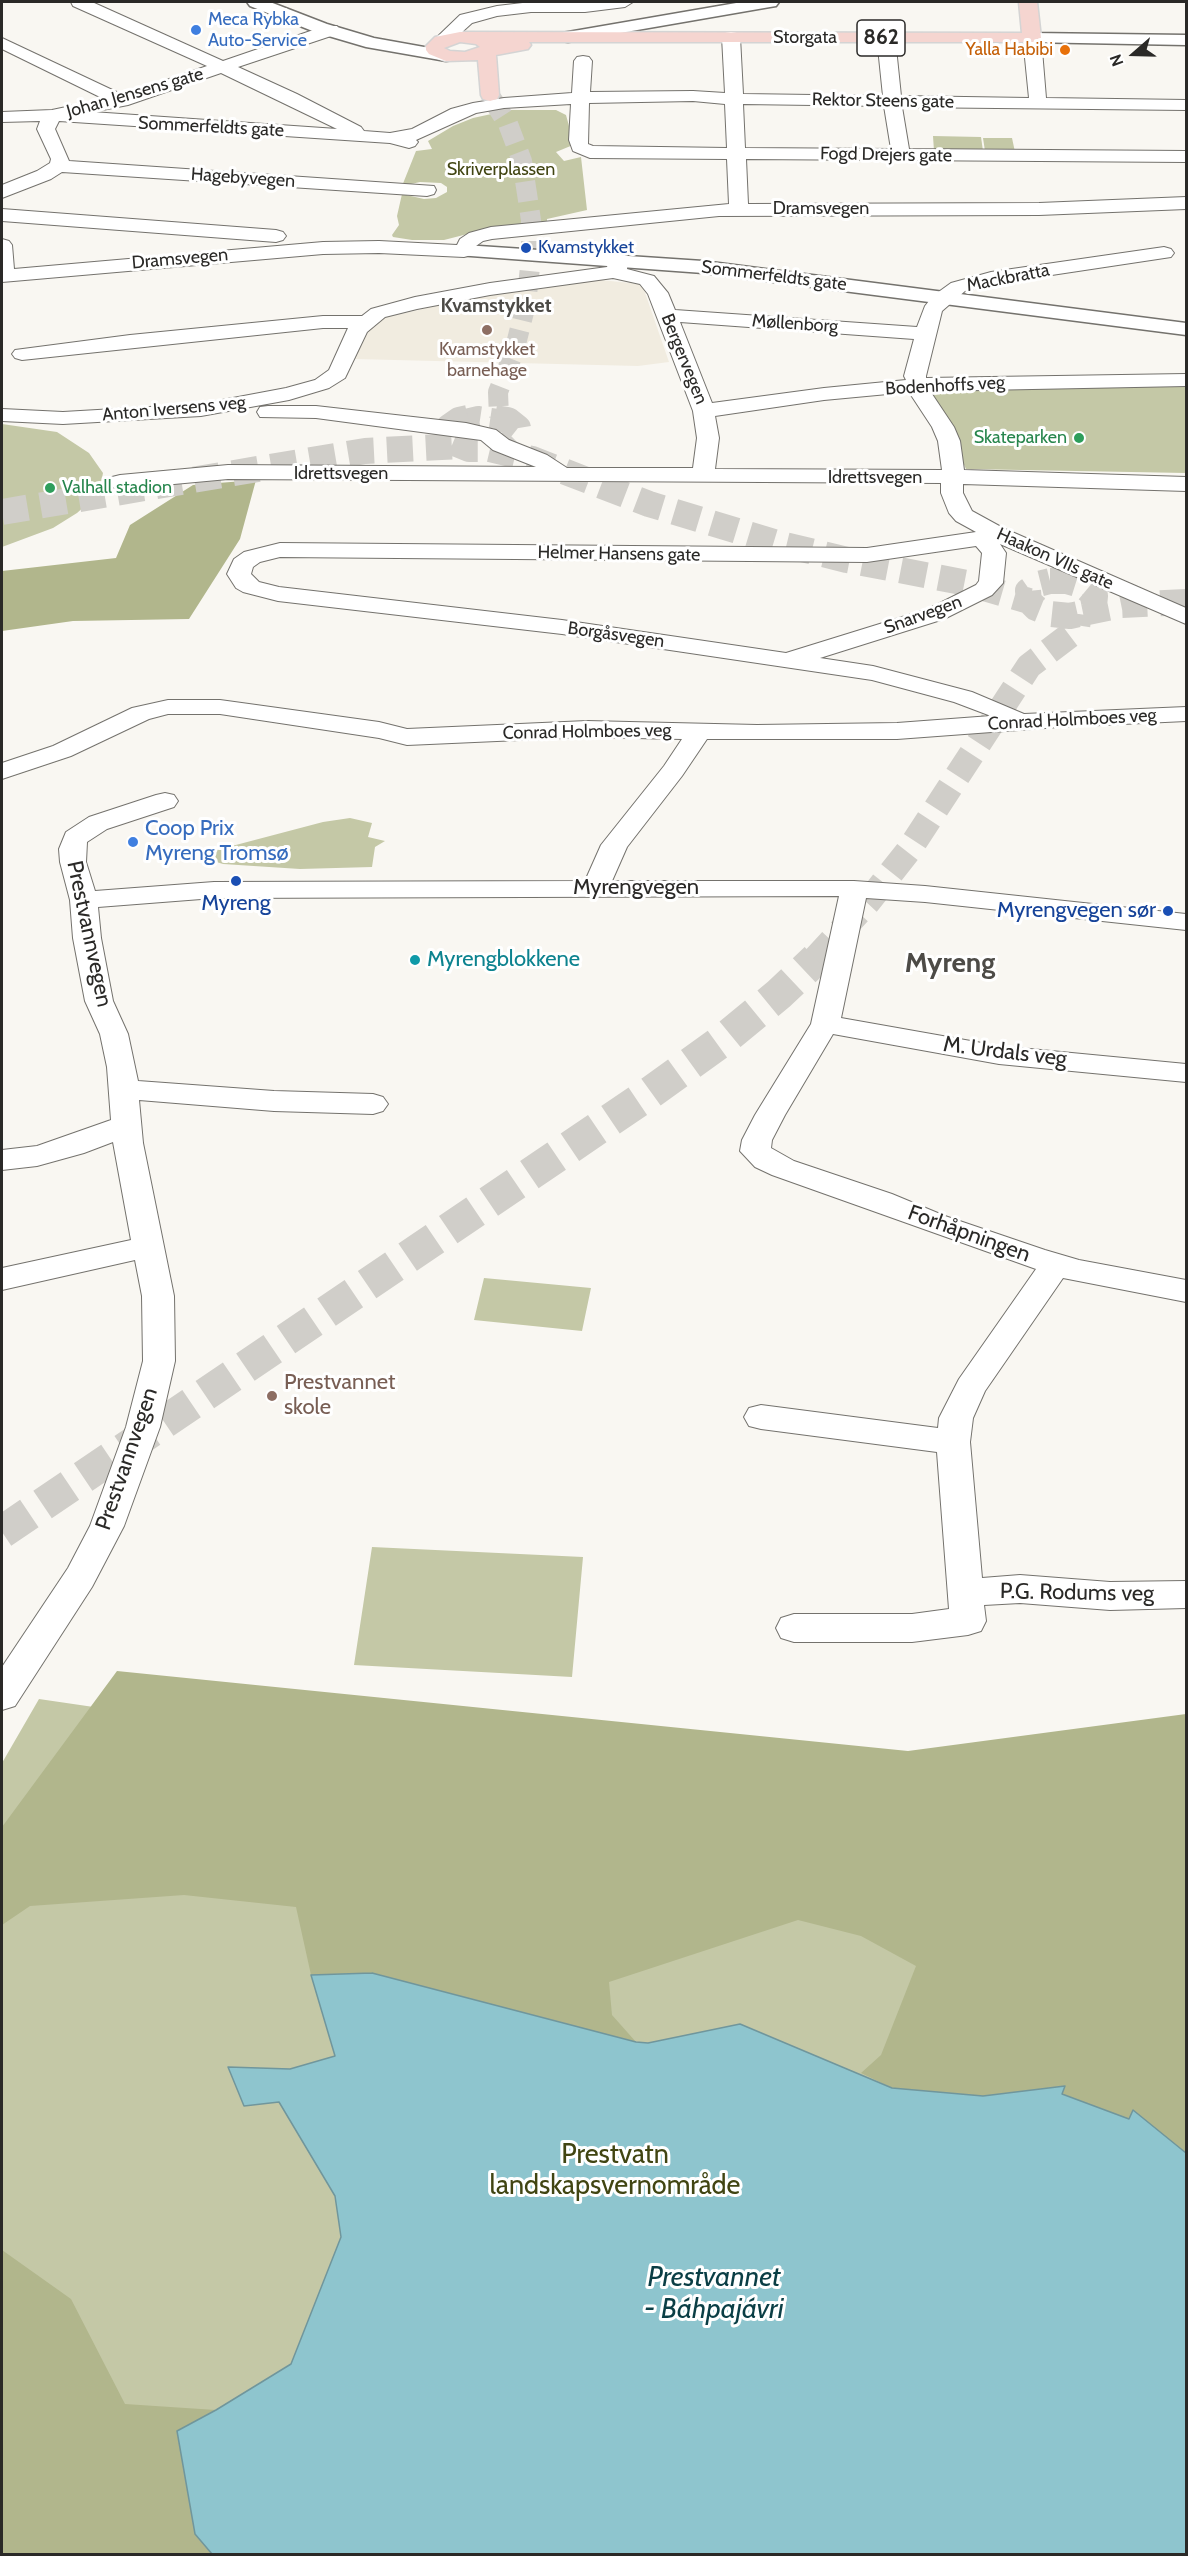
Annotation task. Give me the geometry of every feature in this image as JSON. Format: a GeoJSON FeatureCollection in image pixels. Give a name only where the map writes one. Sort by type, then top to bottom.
{"type":"FeatureCollection","features":[{"type":"Feature","properties":{"kind":"main road"},"geometry":{"type":"LineString","coordinates":[[1028,2],[1032,38]]}},
{"type":"Feature","properties":{"kind":"main road","name":"Storgata"},"geometry":{"type":"LineString","coordinates":[[482,45],[568,37],[1032,38]]}},
{"type":"Feature","properties":{"kind":"main road"},"geometry":{"type":"LineString","coordinates":[[445,48],[491,97],[482,45]]}},
{"type":"Feature","properties":{"kind":"main road","name":"862"},"geometry":{"type":"LineString","coordinates":[[445,48],[472,57],[482,45]]}},
{"type":"Feature","properties":{"kind":"street"},"geometry":{"type":"LineString","coordinates":[[79,2],[353,129],[358,136]]}},
{"type":"Feature","properties":{"kind":"street"},"geometry":{"type":"LineString","coordinates":[[256,2],[331,30],[381,45],[445,48],[466,19],[487,13],[531,7],[595,6],[625,2]]}},
{"type":"Feature","properties":{"kind":"street"},"geometry":{"type":"LineString","coordinates":[[568,37],[770,2]]}},
{"type":"Feature","properties":{"kind":"street"},"geometry":{"type":"LineString","coordinates":[[482,45],[477,27],[487,13]]}},
{"type":"Feature","properties":{"kind":"street","name":"Johan Jensens gate"},"geometry":{"type":"LineString","coordinates":[[59,166],[60,159],[46,129],[52,116],[122,101],[331,30]]}},
{"type":"Feature","properties":{"kind":"street"},"geometry":{"type":"LineString","coordinates":[[730,37],[739,209]]}},
{"type":"Feature","properties":{"kind":"street"},"geometry":{"type":"LineString","coordinates":[[886,38],[901,155]]}},
{"type":"Feature","properties":{"kind":"street"},"geometry":{"type":"LineString","coordinates":[[1032,38],[1038,103]]}},
{"type":"Feature","properties":{"kind":"street","name":"Storgata"},"geometry":{"type":"LineString","coordinates":[[1032,38],[1186,40]]}},
{"type":"Feature","properties":{"kind":"street"},"geometry":{"type":"LineString","coordinates":[[2,43],[122,101]]}},
{"type":"Feature","properties":{"kind":"street"},"geometry":{"type":"LineString","coordinates":[[580,98],[584,61]]}},
{"type":"Feature","properties":{"kind":"street","name":"Rektor Steens gate"},"geometry":{"type":"LineString","coordinates":[[390,138],[417,134],[457,113],[473,108],[504,103],[580,98],[682,95],[734,99],[1186,105]]}},
{"type":"Feature","properties":{"kind":"street","name":"Fogd Drejers gate"},"geometry":{"type":"LineString","coordinates":[[580,98],[579,151],[1186,157]]}},
{"type":"Feature","properties":{"kind":"street","name":"Sommerfeldts gate"},"geometry":{"type":"LineString","coordinates":[[2,117],[52,116],[390,138],[419,144]]}},
{"type":"Feature","properties":{"kind":"street"},"geometry":{"type":"LineString","coordinates":[[2,192],[44,175],[59,166]]}},
{"type":"Feature","properties":{"kind":"street","name":"Hagebyvegen"},"geometry":{"type":"LineString","coordinates":[[59,166],[427,190]]}},
{"type":"Feature","properties":{"kind":"street","name":"Dramsvegen"},"geometry":{"type":"LineString","coordinates":[[464,250],[467,243],[476,237],[491,233],[739,209],[1039,209],[1186,203]]}},
{"type":"Feature","properties":{"kind":"street"},"geometry":{"type":"LineString","coordinates":[[2,215],[288,237],[300,239],[315,249]]}},
{"type":"Feature","properties":{"kind":"street"},"geometry":{"type":"LineString","coordinates":[[2,246],[3,276]]}},
{"type":"Feature","properties":{"kind":"street","name":"Sommerfeldts gate"},"geometry":{"type":"LineString","coordinates":[[360,247],[464,250],[616,266],[703,267],[1186,329]]}},
{"type":"Feature","properties":{"kind":"street","name":"Dramsvegen"},"geometry":{"type":"LineString","coordinates":[[3,276],[360,247]]}},
{"type":"Feature","properties":{"kind":"street","name":"Mackbratta"},"geometry":{"type":"LineString","coordinates":[[916,385],[916,365],[932,310],[958,287],[991,278],[1164,253]]}},
{"type":"Feature","properties":{"kind":"street"},"geometry":{"type":"LineString","coordinates":[[22,354],[323,322],[365,322],[378,313],[415,303],[616,266]]}},
{"type":"Feature","properties":{"kind":"street","name":"Bergervegen"},"geometry":{"type":"LineString","coordinates":[[616,266],[651,283],[658,293],[704,411],[708,438],[703,476]]}},
{"type":"Feature","properties":{"kind":"street","name":"Møllenborg"},"geometry":{"type":"LineString","coordinates":[[666,315],[924,334]]}},
{"type":"Feature","properties":{"kind":"street","name":"Anton Iversens veg"},"geometry":{"type":"LineString","coordinates":[[2,415],[73,417],[221,408],[289,394],[332,379],[342,369],[358,329],[365,322]]}},
{"type":"Feature","properties":{"kind":"street","name":"Bodenhoffs veg"},"geometry":{"type":"LineString","coordinates":[[704,411],[824,394],[916,385],[1186,380]]}},
{"type":"Feature","properties":{"kind":"street"},"geometry":{"type":"LineString","coordinates":[[916,385],[949,441],[953,477]]}},
{"type":"Feature","properties":{"kind":"street"},"geometry":{"type":"LineString","coordinates":[[221,408],[257,413],[316,412],[466,430],[488,435],[501,445],[538,460],[563,476]]}},
{"type":"Feature","properties":{"kind":"street","name":"Idrettsvegen"},"geometry":{"type":"LineString","coordinates":[[120,482],[228,472],[953,477],[1186,484]]}},
{"type":"Feature","properties":{"kind":"street","name":"Haakon VIIs gate"},"geometry":{"type":"LineString","coordinates":[[953,477],[952,493],[957,508],[987,535],[1186,617]]}},
{"type":"Feature","properties":{"kind":"street","name":"Helmer Hansens gate"},"geometry":{"type":"LineString","coordinates":[[257,555],[304,550],[741,556],[867,555],[987,535]]}},
{"type":"Feature","properties":{"kind":"street","name":"Snarvegen"},"geometry":{"type":"LineString","coordinates":[[788,660],[936,614],[984,590],[991,583],[994,553],[987,535]]}},
{"type":"Feature","properties":{"kind":"street","name":"Borgåsvegen"},"geometry":{"type":"LineString","coordinates":[[257,555],[242,564],[239,574],[244,583],[262,591],[562,627],[873,673],[911,682],[1005,713],[1020,722]]}},
{"type":"Feature","properties":{"kind":"street","name":"Conrad Holmboes veg"},"geometry":{"type":"LineString","coordinates":[[2,771],[62,752],[141,713],[168,706],[220,707],[407,736],[587,729],[908,731],[1020,722],[1186,714]]}},
{"type":"Feature","properties":{"kind":"street"},"geometry":{"type":"LineString","coordinates":[[595,888],[614,845],[673,771],[700,731]]}},
{"type":"Feature","properties":{"kind":"street","name":"Prestvannvegen"},"geometry":{"type":"LineString","coordinates":[[2,1696],[80,1577],[107,1526],[143,1427],[159,1361],[158,1296],[137,1199],[122,1067],[114,1034],[99,1000],[87,938],[84,900],[73,862],[72,849],[75,838],[98,824],[165,801]]}},
{"type":"Feature","properties":{"kind":"street"},"geometry":{"type":"LineString","coordinates":[[825,1024],[854,889]]}},
{"type":"Feature","properties":{"kind":"street","name":"Myrengvegen"},"geometry":{"type":"LineString","coordinates":[[84,900],[214,890],[854,889],[925,894],[1186,922]]}},
{"type":"Feature","properties":{"kind":"street","name":"M. Urdals veg"},"geometry":{"type":"LineString","coordinates":[[825,1024],[999,1055],[1186,1073]]}},
{"type":"Feature","properties":{"kind":"street","name":"Forhåpningen"},"geometry":{"type":"LineString","coordinates":[[825,1024],[757,1140],[755,1151],[759,1155],[783,1168],[881,1201],[987,1242],[1056,1264],[1078,1271],[1186,1291]]}},
{"type":"Feature","properties":{"kind":"street"},"geometry":{"type":"LineString","coordinates":[[124,1089],[274,1101],[373,1104]]}},
{"type":"Feature","properties":{"kind":"street"},"geometry":{"type":"LineString","coordinates":[[2,1160],[37,1156],[73,1146],[127,1125]]}},
{"type":"Feature","properties":{"kind":"street"},"geometry":{"type":"LineString","coordinates":[[2,1279],[148,1247]]}},
{"type":"Feature","properties":{"kind":"street","name":"P.G. Rodums veg"},"geometry":{"type":"LineString","coordinates":[[794,1628],[912,1628],[968,1621],[953,1442],[956,1418],[971,1387],[1056,1264]]}},
{"type":"Feature","properties":{"kind":"street"},"geometry":{"type":"LineString","coordinates":[[761,1417],[953,1442]]}},
{"type":"Feature","properties":{"kind":"street","name":"P.G. Rodums veg"},"geometry":{"type":"LineString","coordinates":[[967,1592],[1020,1589],[1110,1596],[1186,1595]]}},
{"type":"Feature","properties":{"kind":"shaded area"},"geometry":{"type":"Polygon","coordinates":[[[589,279],[642,284],[669,362],[638,366],[354,359],[374,320],[484,295],[589,279]]]}},
{"type":"Feature","properties":{"kind":"green space","name":"Skriverplassen"},"geometry":{"type":"Polygon","coordinates":[[[510,110],[556,110],[566,115],[569,126],[574,130],[573,145],[556,152],[564,161],[581,157],[587,210],[547,219],[547,223],[487,229],[444,240],[412,240],[393,237],[399,225],[397,216],[402,194],[424,199],[436,198],[447,192],[447,187],[441,183],[420,182],[402,186],[416,151],[432,149],[428,141],[453,126],[473,118],[510,110]]]}},
{"type":"Feature","properties":{"kind":"green space"},"geometry":{"type":"Polygon","coordinates":[[[933,136],[981,137],[983,151],[934,151],[933,136]]]}},
{"type":"Feature","properties":{"kind":"green space"},"geometry":{"type":"Polygon","coordinates":[[[983,138],[1012,138],[1015,152],[985,151],[983,138]]]}},
{"type":"Feature","properties":{"kind":"green space"},"geometry":{"type":"Polygon","coordinates":[[[1186,386],[1186,473],[966,469],[927,388],[1186,386]]]}},
{"type":"Feature","properties":{"kind":"green space","name":"Valhall stadion"},"geometry":{"type":"Polygon","coordinates":[[[2,424],[57,432],[89,453],[103,473],[101,483],[87,504],[77,513],[53,528],[2,547],[2,424]]]}},
{"type":"Feature","properties":{"kind":"green space"},"geometry":{"type":"Polygon","coordinates":[[[256,480],[240,539],[189,619],[73,621],[2,631],[2,571],[116,558],[130,525],[193,485],[256,480]]]}},
{"type":"Feature","properties":{"kind":"green space"},"geometry":{"type":"Polygon","coordinates":[[[350,818],[372,823],[368,837],[385,841],[375,847],[372,867],[300,869],[223,864],[210,860],[213,851],[323,822],[350,818]]]}},
{"type":"Feature","properties":{"kind":"green space"},"geometry":{"type":"Polygon","coordinates":[[[484,1278],[591,1288],[582,1331],[474,1320],[484,1278]]]}},
{"type":"Feature","properties":{"kind":"green space"},"geometry":{"type":"Polygon","coordinates":[[[372,1547],[583,1557],[572,1677],[354,1665],[372,1547]]]}},
{"type":"Feature","properties":{"kind":"green space"},"geometry":{"type":"Polygon","coordinates":[[[117,1671],[908,1751],[1186,1714],[1186,2153],[1133,2111],[1129,2119],[1062,2094],[1064,2086],[983,2096],[892,2088],[861,2073],[881,2055],[916,1966],[861,1936],[798,1920],[609,1982],[612,2015],[636,2042],[372,1973],[311,1975],[296,1907],[184,1895],[30,1906],[2,1925],[2,1827],[117,1671]]]}},
{"type":"Feature","properties":{"kind":"green space","name":"Prestvatn landskapsvernområde"},"geometry":{"type":"Polygon","coordinates":[[[39,1699],[162,1717],[1186,1844],[1186,2554],[2,2554],[2,1763],[39,1699]]]}},
{"type":"Feature","properties":{"kind":"green space"},"geometry":{"type":"Polygon","coordinates":[[[2,2250],[71,2299],[125,2404],[216,2410],[177,2432],[195,2534],[212,2554],[2,2554],[2,2250]]]}},
{"type":"Feature","properties":{"kind":"water","name":"Prestvannet - Báhpajávri"},"geometry":{"type":"Polygon","coordinates":[[[372,1973],[636,2042],[648,2043],[740,2024],[892,2088],[983,2096],[1065,2086],[1062,2094],[1129,2119],[1133,2110],[1186,2153],[1186,2554],[212,2554],[195,2534],[177,2431],[291,2364],[341,2237],[335,2196],[279,2102],[244,2106],[228,2067],[290,2069],[335,2056],[311,1975],[372,1973]]]}},
{"type":"Feature","properties":{"kind":"tunnel"},"geometry":{"type":"LineString","coordinates":[[492,99],[508,124],[522,161],[531,220],[531,258],[526,304],[514,352],[498,392],[499,417]]}},
{"type":"Feature","properties":{"kind":"tunnel"},"geometry":{"type":"LineString","coordinates":[[461,420],[478,416],[505,420]]}},
{"type":"Feature","properties":{"kind":"tunnel"},"geometry":{"type":"LineString","coordinates":[[468,418],[459,420],[449,427],[448,437],[452,442],[469,449],[490,449]]}},
{"type":"Feature","properties":{"kind":"tunnel"},"geometry":{"type":"LineString","coordinates":[[490,449],[509,444],[519,434],[518,428],[508,420],[494,418]]}},
{"type":"Feature","properties":{"kind":"tunnel"},"geometry":{"type":"LineString","coordinates":[[2,512],[365,451],[460,446]]}},
{"type":"Feature","properties":{"kind":"tunnel"},"geometry":{"type":"LineString","coordinates":[[490,449],[532,459],[649,504],[777,543],[847,560],[967,583],[1029,601]]}},
{"type":"Feature","properties":{"kind":"tunnel"},"geometry":{"type":"LineString","coordinates":[[1029,601],[1028,591],[1038,584],[1067,581],[1083,586],[1095,596],[1094,606],[1083,613]]}},
{"type":"Feature","properties":{"kind":"tunnel"},"geometry":{"type":"LineString","coordinates":[[1029,601],[1036,608],[1051,614],[1070,616],[1083,613]]}},
{"type":"Feature","properties":{"kind":"tunnel"},"geometry":{"type":"LineString","coordinates":[[1083,613],[1122,605],[1186,602]]}},
{"type":"Feature","properties":{"kind":"tunnel"},"geometry":{"type":"LineString","coordinates":[[814,960],[868,902],[909,850],[1029,666],[1070,635],[1077,627],[1079,614]]}},
{"type":"Feature","properties":{"kind":"tunnel"},"geometry":{"type":"LineString","coordinates":[[2,1532],[647,1095],[723,1040],[779,994],[816,959]]}},
{"type":"Feature","properties":{"kind":"place","name":"Meca Rybka Auto-Service"},"geometry":{"type":"Point","coordinates":[196,30]}},
{"type":"Feature","properties":{"kind":"place","name":"Yalla Habibi"},"geometry":{"type":"Point","coordinates":[1065,50]}},
{"type":"Feature","properties":{"kind":"place","name":"Kvamstykket"},"geometry":{"type":"Point","coordinates":[526,248]}},
{"type":"Feature","properties":{"kind":"place","name":"Kvamstykket barnehage"},"geometry":{"type":"Point","coordinates":[487,330]}},
{"type":"Feature","properties":{"kind":"place","name":"Skateparken"},"geometry":{"type":"Point","coordinates":[1079,438]}},
{"type":"Feature","properties":{"kind":"place","name":"Valhall stadion"},"geometry":{"type":"Point","coordinates":[50,488]}},
{"type":"Feature","properties":{"kind":"place","name":"Coop Prix Myreng Tromsø"},"geometry":{"type":"Point","coordinates":[133,842]}},
{"type":"Feature","properties":{"kind":"place","name":"Myreng"},"geometry":{"type":"Point","coordinates":[236,881]}},
{"type":"Feature","properties":{"kind":"place","name":"Myrengvegen sør"},"geometry":{"type":"Point","coordinates":[1168,911]}},
{"type":"Feature","properties":{"kind":"place","name":"Myrengblokkene"},"geometry":{"type":"Point","coordinates":[415,960]}},
{"type":"Feature","properties":{"kind":"place","name":"Prestvannet skole"},"geometry":{"type":"Point","coordinates":[272,1396]}},
{"type":"Feature","properties":{"kind":"district","name":"Kvamstykket"},"geometry":{"type":"Point","coordinates":[496,306]}},
{"type":"Feature","properties":{"kind":"district","name":"Myreng"},"geometry":{"type":"Point","coordinates":[950,964]}}]}
